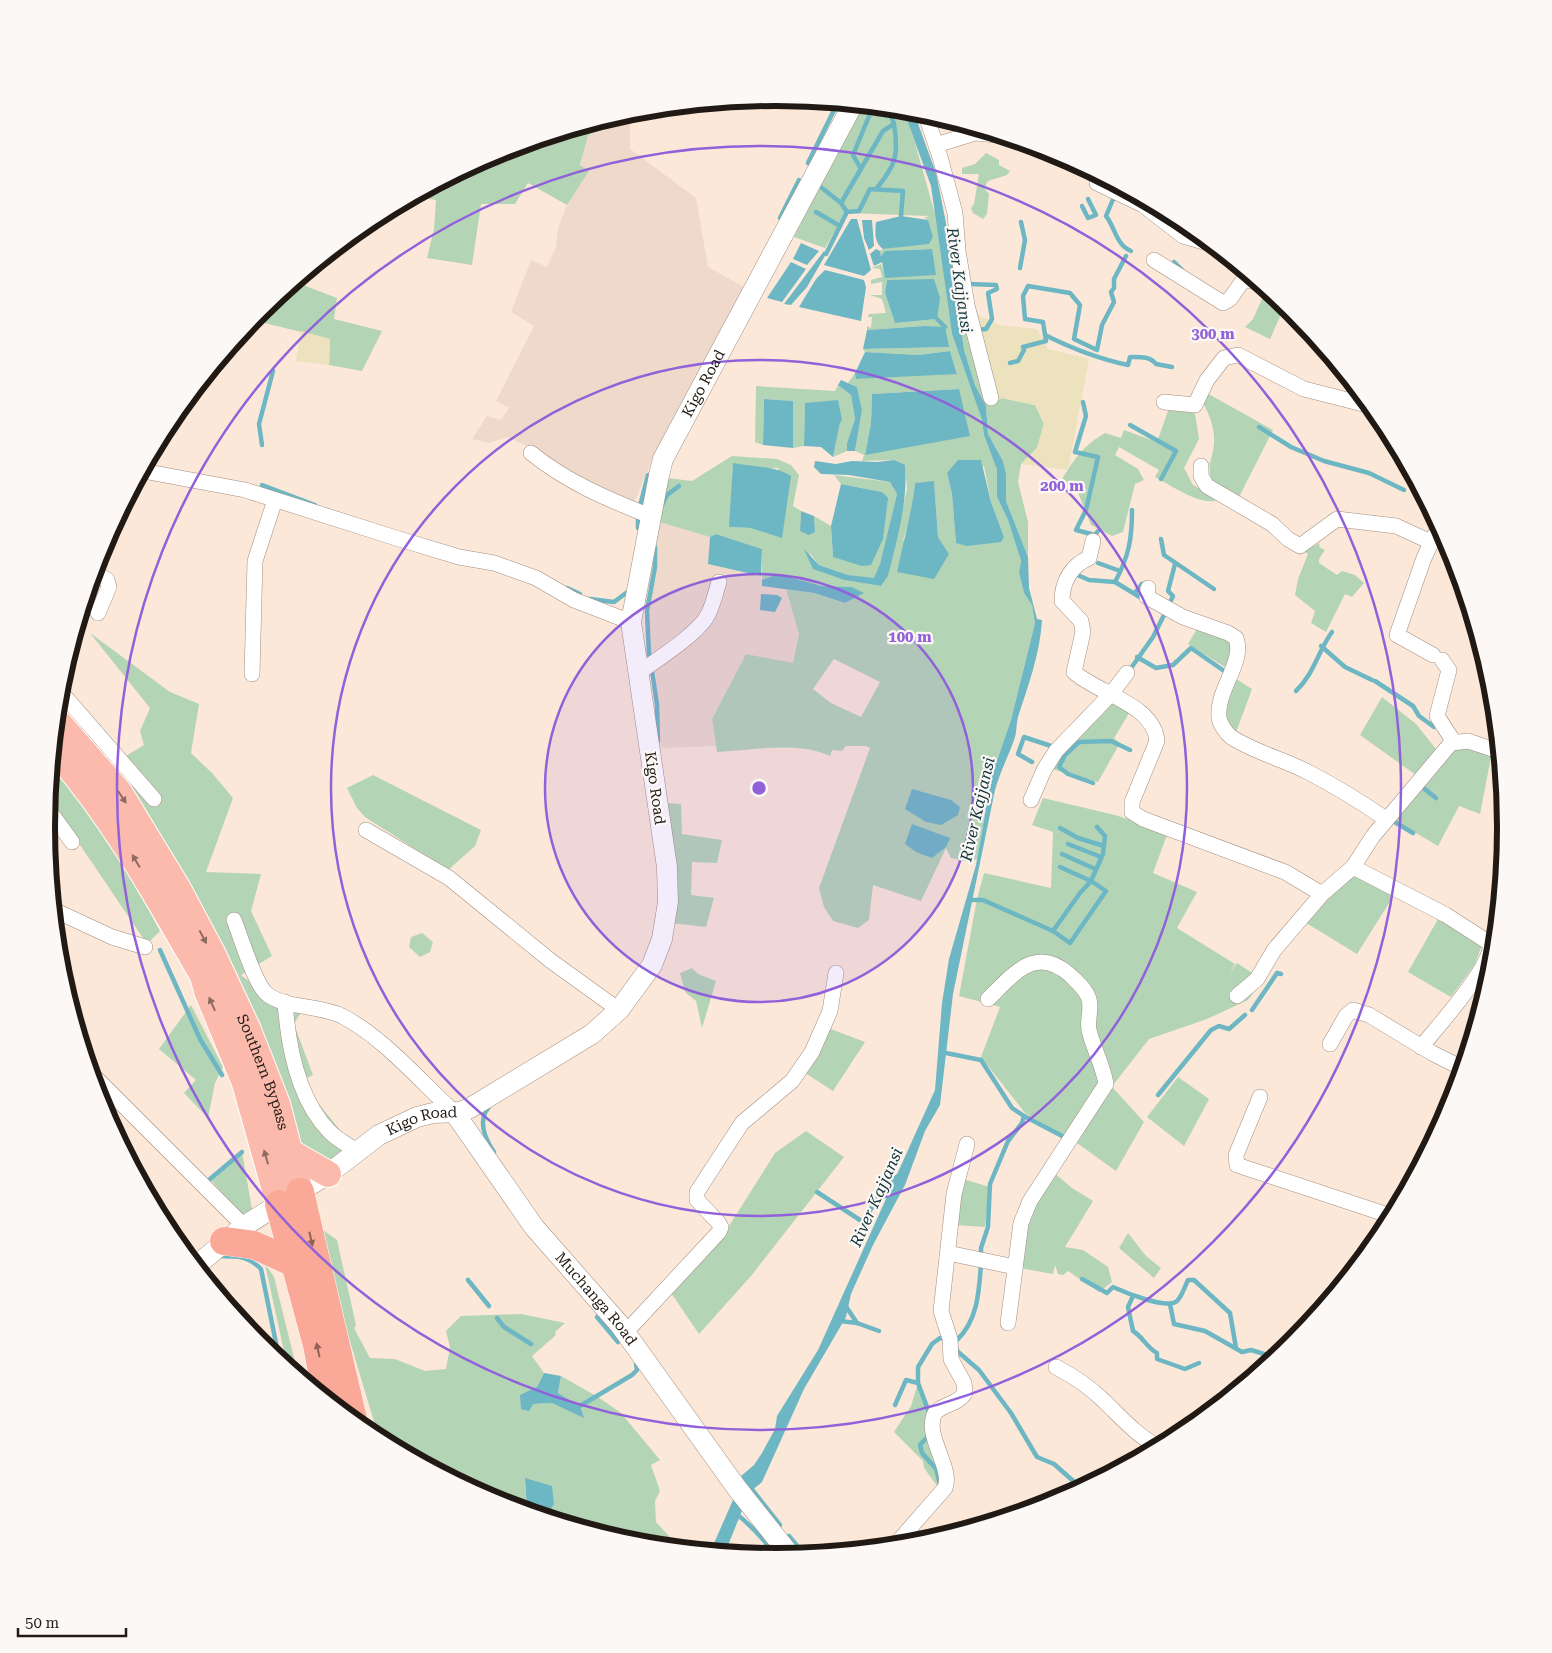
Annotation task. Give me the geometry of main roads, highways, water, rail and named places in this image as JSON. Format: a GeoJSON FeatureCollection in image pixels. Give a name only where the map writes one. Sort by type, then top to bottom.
{"type":"FeatureCollection","features":[{"type":"Feature","properties":{"kind":"highway"},"geometry":{"type":"LineString","coordinates":[[62,729],[83,765]]}},
{"type":"Feature","properties":{"kind":"highway"},"geometry":{"type":"LineString","coordinates":[[59,752],[83,765]]}},
{"type":"Feature","properties":{"kind":"highway","name":"Southern Bypass"},"geometry":{"type":"LineString","coordinates":[[83,765],[119,792],[142,827],[212,953],[248,1030],[277,1104],[290,1152],[289,1198],[294,1263],[317,1345],[344,1404]]}},
{"type":"Feature","properties":{"kind":"highway","name":"Southern Bypass"},"geometry":{"type":"LineString","coordinates":[[83,765],[203,976],[207,991],[289,1198],[346,1405]]}},
{"type":"Feature","properties":{"kind":"highway"},"geometry":{"type":"LineString","coordinates":[[290,1152],[328,1174]]}},
{"type":"Feature","properties":{"kind":"highway"},"geometry":{"type":"LineString","coordinates":[[234,1234],[294,1263]]}},
{"type":"Feature","properties":{"kind":"water"},"geometry":{"type":"Polygon","coordinates":[[[906,117],[916,119],[936,173],[947,228],[964,350],[975,385],[986,406],[988,434],[1003,461],[1006,474],[1006,501],[1028,557],[1029,588],[1037,619],[1042,620],[1041,633],[1033,670],[1018,717],[1015,737],[995,790],[953,994],[940,1105],[925,1131],[905,1185],[873,1245],[851,1294],[846,1317],[804,1389],[762,1482],[751,1491],[741,1476],[754,1465],[762,1453],[775,1429],[777,1416],[818,1350],[935,1090],[942,1003],[949,959],[976,865],[992,775],[1011,720],[1035,623],[1032,605],[1024,593],[1019,573],[1021,561],[1008,520],[997,497],[997,470],[952,334],[931,186],[906,117]]]}},
{"type":"Feature","properties":{"kind":"water"},"geometry":{"type":"Polygon","coordinates":[[[901,216],[928,220],[933,237],[929,244],[883,249],[878,244],[875,229],[876,222],[901,216]]]}},
{"type":"Feature","properties":{"kind":"water"},"geometry":{"type":"Polygon","coordinates":[[[851,219],[857,219],[871,270],[864,276],[824,265],[851,219]]]}},
{"type":"Feature","properties":{"kind":"water"},"geometry":{"type":"Polygon","coordinates":[[[862,220],[872,220],[874,246],[869,250],[864,238],[862,220]]]}},
{"type":"Feature","properties":{"kind":"water"},"geometry":{"type":"Polygon","coordinates":[[[801,243],[819,251],[807,265],[793,259],[801,243]]]}},
{"type":"Feature","properties":{"kind":"water"},"geometry":{"type":"Polygon","coordinates":[[[876,249],[880,251],[881,257],[885,251],[932,249],[936,275],[885,278],[882,262],[874,266],[870,254],[876,249]]]}},
{"type":"Feature","properties":{"kind":"water"},"geometry":{"type":"Polygon","coordinates":[[[824,251],[826,254],[807,287],[791,305],[784,304],[824,251]]]}},
{"type":"Feature","properties":{"kind":"water"},"geometry":{"type":"Polygon","coordinates":[[[791,262],[806,269],[782,302],[767,298],[791,262]]]}},
{"type":"Feature","properties":{"kind":"water"},"geometry":{"type":"Polygon","coordinates":[[[825,270],[864,280],[866,287],[861,321],[799,307],[816,279],[825,270]]]}},
{"type":"Feature","properties":{"kind":"water"},"geometry":{"type":"Polygon","coordinates":[[[934,279],[940,298],[937,319],[895,323],[885,293],[887,280],[934,279]]]}},
{"type":"Feature","properties":{"kind":"water"},"geometry":{"type":"Polygon","coordinates":[[[924,326],[945,327],[949,347],[863,349],[867,330],[924,326]]]}},
{"type":"Feature","properties":{"kind":"water"},"geometry":{"type":"Polygon","coordinates":[[[950,351],[957,374],[856,379],[855,373],[865,352],[918,355],[950,351]]]}},
{"type":"Feature","properties":{"kind":"water"},"geometry":{"type":"Polygon","coordinates":[[[841,380],[857,387],[862,410],[855,451],[847,451],[847,443],[855,419],[851,395],[838,385],[841,380]]]}},
{"type":"Feature","properties":{"kind":"water"},"geometry":{"type":"Polygon","coordinates":[[[959,389],[970,436],[865,455],[871,423],[872,394],[959,389]]]}},
{"type":"Feature","properties":{"kind":"water"},"geometry":{"type":"Polygon","coordinates":[[[764,399],[793,401],[793,448],[763,445],[764,399]]]}},
{"type":"Feature","properties":{"kind":"water"},"geometry":{"type":"Polygon","coordinates":[[[838,400],[842,420],[833,457],[821,447],[804,446],[805,403],[838,400]]]}},
{"type":"Feature","properties":{"kind":"water"},"geometry":{"type":"Polygon","coordinates":[[[894,460],[905,465],[905,493],[901,521],[888,576],[881,586],[844,580],[813,569],[804,549],[819,565],[848,575],[874,578],[880,564],[897,494],[890,482],[849,475],[821,474],[814,467],[815,461],[836,464],[852,461],[877,462],[894,460]]]}},
{"type":"Feature","properties":{"kind":"water"},"geometry":{"type":"Polygon","coordinates":[[[958,460],[981,460],[991,502],[1004,537],[1001,542],[967,546],[956,543],[952,494],[947,473],[958,460]]]}},
{"type":"Feature","properties":{"kind":"water"},"geometry":{"type":"Polygon","coordinates":[[[733,463],[778,470],[791,476],[782,538],[751,528],[729,527],[733,463]]]}},
{"type":"Feature","properties":{"kind":"water"},"geometry":{"type":"Polygon","coordinates":[[[934,481],[938,537],[949,554],[934,579],[897,572],[910,516],[915,483],[934,481]]]}},
{"type":"Feature","properties":{"kind":"water"},"geometry":{"type":"Polygon","coordinates":[[[841,484],[882,492],[888,498],[883,539],[871,565],[862,566],[833,557],[831,526],[841,484]]]}},
{"type":"Feature","properties":{"kind":"water"},"geometry":{"type":"Polygon","coordinates":[[[801,511],[814,516],[815,532],[809,535],[800,531],[801,511]]]}},
{"type":"Feature","properties":{"kind":"water"},"geometry":{"type":"Polygon","coordinates":[[[716,534],[762,549],[761,576],[708,564],[710,537],[716,534]]]}},
{"type":"Feature","properties":{"kind":"water"},"geometry":{"type":"Polygon","coordinates":[[[778,574],[822,586],[852,587],[864,593],[845,603],[814,593],[762,586],[762,580],[778,574]]]}},
{"type":"Feature","properties":{"kind":"water"},"geometry":{"type":"Polygon","coordinates":[[[761,594],[777,595],[782,598],[775,612],[760,610],[761,594]]]}},
{"type":"Feature","properties":{"kind":"water"},"geometry":{"type":"Polygon","coordinates":[[[912,789],[951,800],[960,807],[958,815],[941,825],[926,822],[905,809],[912,789]]]}},
{"type":"Feature","properties":{"kind":"water"},"geometry":{"type":"Polygon","coordinates":[[[912,824],[950,838],[946,847],[932,858],[916,852],[905,844],[912,824]]]}},
{"type":"Feature","properties":{"kind":"water"},"geometry":{"type":"Polygon","coordinates":[[[544,1373],[561,1376],[558,1393],[580,1406],[584,1418],[552,1403],[533,1404],[529,1411],[521,1409],[520,1395],[537,1387],[544,1373]]]}},
{"type":"Feature","properties":{"kind":"water"},"geometry":{"type":"Polygon","coordinates":[[[525,1478],[552,1486],[554,1504],[550,1511],[527,1503],[525,1478]]]}},
{"type":"Feature","properties":{"kind":"water"},"geometry":{"type":"Polygon","coordinates":[[[733,1500],[743,1508],[728,1546],[713,1544],[733,1500]]]}},
{"type":"Feature","properties":{"kind":"waterway"},"geometry":{"type":"LineString","coordinates":[[808,163],[835,108]]}},
{"type":"Feature","properties":{"kind":"waterway"},"geometry":{"type":"LineString","coordinates":[[861,169],[853,155],[871,112]]}},
{"type":"Feature","properties":{"kind":"waterway"},"geometry":{"type":"LineString","coordinates":[[841,203],[883,131],[894,124],[891,115]]}},
{"type":"Feature","properties":{"kind":"waterway"},"geometry":{"type":"LineString","coordinates":[[876,189],[892,166],[896,152],[894,124]]}},
{"type":"Feature","properties":{"kind":"waterway"},"geometry":{"type":"LineString","coordinates":[[780,218],[799,180]]}},
{"type":"Feature","properties":{"kind":"waterway"},"geometry":{"type":"LineString","coordinates":[[822,188],[841,203],[847,212]]}},
{"type":"Feature","properties":{"kind":"waterway"},"geometry":{"type":"LineString","coordinates":[[826,254],[847,212],[859,211],[870,189],[903,191],[901,216]]}},
{"type":"Feature","properties":{"kind":"waterway"},"geometry":{"type":"LineString","coordinates":[[1114,197],[1106,216],[1122,245],[1131,251]]}},
{"type":"Feature","properties":{"kind":"waterway"},"geometry":{"type":"LineString","coordinates":[[1082,206],[1088,218],[1096,215],[1088,199]]}},
{"type":"Feature","properties":{"kind":"waterway"},"geometry":{"type":"LineString","coordinates":[[816,212],[840,226]]}},
{"type":"Feature","properties":{"kind":"waterway"},"geometry":{"type":"LineString","coordinates":[[1020,268],[1025,240],[1021,222]]}},
{"type":"Feature","properties":{"kind":"waterway"},"geometry":{"type":"LineString","coordinates":[[1010,363],[1018,361],[1024,350],[1023,347],[1046,341],[1043,322],[1025,319],[1023,296],[1028,286],[1070,293],[1080,305],[1074,339],[1097,350],[1102,325],[1114,302],[1111,292],[1114,288],[1114,279],[1126,256]]}},
{"type":"Feature","properties":{"kind":"waterway"},"geometry":{"type":"LineString","coordinates":[[1174,262],[1183,271]]}},
{"type":"Feature","properties":{"kind":"waterway","name":"River Kajjansi"},"geometry":{"type":"LineString","coordinates":[[969,284],[996,285],[997,289],[988,293],[992,319],[986,329],[977,330]]}},
{"type":"Feature","properties":{"kind":"waterway"},"geometry":{"type":"LineString","coordinates":[[937,319],[945,327]]}},
{"type":"Feature","properties":{"kind":"waterway"},"geometry":{"type":"LineString","coordinates":[[1045,335],[1085,353],[1117,363],[1128,365],[1130,357],[1141,357],[1148,358],[1156,364],[1172,367]]}},
{"type":"Feature","properties":{"kind":"waterway"},"geometry":{"type":"LineString","coordinates":[[262,445],[259,424],[273,371]]}},
{"type":"Feature","properties":{"kind":"waterway"},"geometry":{"type":"LineString","coordinates":[[1083,402],[1086,416],[1075,452],[1098,457],[1086,510],[1076,530],[1095,535],[1098,531]]}},
{"type":"Feature","properties":{"kind":"waterway"},"geometry":{"type":"LineString","coordinates":[[1130,425],[1176,451],[1161,479]]}},
{"type":"Feature","properties":{"kind":"waterway"},"geometry":{"type":"LineString","coordinates":[[1259,427],[1291,447],[1324,461],[1369,473],[1404,490]]}},
{"type":"Feature","properties":{"kind":"waterway"},"geometry":{"type":"LineString","coordinates":[[640,506],[648,475]]}},
{"type":"Feature","properties":{"kind":"waterway"},"geometry":{"type":"LineString","coordinates":[[262,485],[315,505]]}},
{"type":"Feature","properties":{"kind":"waterway"},"geometry":{"type":"LineString","coordinates":[[662,505],[667,495],[679,486]]}},
{"type":"Feature","properties":{"kind":"waterway"},"geometry":{"type":"LineString","coordinates":[[1073,573],[1089,580],[1115,582],[1124,564],[1129,547],[1132,510]]}},
{"type":"Feature","properties":{"kind":"waterway"},"geometry":{"type":"LineString","coordinates":[[638,517],[638,528]]}},
{"type":"Feature","properties":{"kind":"waterway"},"geometry":{"type":"LineString","coordinates":[[1161,539],[1164,555],[1214,589]]}},
{"type":"Feature","properties":{"kind":"waterway"},"geometry":{"type":"LineString","coordinates":[[649,655],[647,611],[655,567],[655,547]]}},
{"type":"Feature","properties":{"kind":"waterway"},"geometry":{"type":"LineString","coordinates":[[1098,563],[1120,571]]}},
{"type":"Feature","properties":{"kind":"waterway"},"geometry":{"type":"LineString","coordinates":[[1168,607],[1173,596],[1168,591],[1175,564]]}},
{"type":"Feature","properties":{"kind":"waterway"},"geometry":{"type":"LineString","coordinates":[[1115,582],[1143,599]]}},
{"type":"Feature","properties":{"kind":"waterway"},"geometry":{"type":"LineString","coordinates":[[1135,593],[1142,584]]}},
{"type":"Feature","properties":{"kind":"waterway"},"geometry":{"type":"LineString","coordinates":[[567,588],[580,594]]}},
{"type":"Feature","properties":{"kind":"waterway"},"geometry":{"type":"LineString","coordinates":[[590,599],[614,602],[630,590]]}},
{"type":"Feature","properties":{"kind":"waterway"},"geometry":{"type":"LineString","coordinates":[[1129,671],[1153,637],[1166,611]]}},
{"type":"Feature","properties":{"kind":"waterway"},"geometry":{"type":"LineString","coordinates":[[1296,691],[1312,670],[1332,632]]}},
{"type":"Feature","properties":{"kind":"waterway"},"geometry":{"type":"LineString","coordinates":[[1321,646],[1345,667],[1372,680]]}},
{"type":"Feature","properties":{"kind":"waterway"},"geometry":{"type":"LineString","coordinates":[[1137,657],[1156,668],[1173,665],[1191,648],[1227,673]]}},
{"type":"Feature","properties":{"kind":"waterway"},"geometry":{"type":"LineString","coordinates":[[652,670],[657,705],[658,741]]}},
{"type":"Feature","properties":{"kind":"waterway"},"geometry":{"type":"LineString","coordinates":[[1375,681],[1413,706],[1419,716],[1434,727]]}},
{"type":"Feature","properties":{"kind":"waterway"},"geometry":{"type":"LineString","coordinates":[[1032,762],[1018,754],[1024,737],[1054,747]]}},
{"type":"Feature","properties":{"kind":"waterway"},"geometry":{"type":"LineString","coordinates":[[1093,783],[1068,774],[1059,767],[1065,755],[1079,742],[1111,741],[1130,750]]}},
{"type":"Feature","properties":{"kind":"waterway"},"geometry":{"type":"LineString","coordinates":[[1421,786],[1436,798]]}},
{"type":"Feature","properties":{"kind":"waterway"},"geometry":{"type":"LineString","coordinates":[[1391,822],[1393,821],[1413,833]]}},
{"type":"Feature","properties":{"kind":"waterway"},"geometry":{"type":"LineString","coordinates":[[970,900],[983,900],[1053,931],[1091,881],[1103,854],[1105,836],[1097,827]]}},
{"type":"Feature","properties":{"kind":"waterway"},"geometry":{"type":"LineString","coordinates":[[1060,828],[1078,838],[1104,846]]}},
{"type":"Feature","properties":{"kind":"waterway"},"geometry":{"type":"LineString","coordinates":[[1068,844],[1101,857]]}},
{"type":"Feature","properties":{"kind":"waterway"},"geometry":{"type":"LineString","coordinates":[[1062,854],[1095,869]]}},
{"type":"Feature","properties":{"kind":"waterway"},"geometry":{"type":"LineString","coordinates":[[1053,931],[1070,943],[1106,891],[1091,881],[1060,867]]}},
{"type":"Feature","properties":{"kind":"waterway"},"geometry":{"type":"LineString","coordinates":[[160,950],[200,1039],[222,1075]]}},
{"type":"Feature","properties":{"kind":"waterway"},"geometry":{"type":"LineString","coordinates":[[1252,1010],[1277,973],[1281,974]]}},
{"type":"Feature","properties":{"kind":"waterway"},"geometry":{"type":"LineString","coordinates":[[1158,1095],[1211,1030],[1219,1026],[1229,1029],[1245,1015]]}},
{"type":"Feature","properties":{"kind":"waterway"},"geometry":{"type":"LineString","coordinates":[[941,1052],[981,1060],[1012,1108],[1024,1116],[1022,1123],[1008,1141],[990,1184],[988,1227],[981,1248],[981,1256]]}},
{"type":"Feature","properties":{"kind":"waterway"},"geometry":{"type":"LineString","coordinates":[[489,1107],[485,1112],[483,1124],[485,1135],[494,1152]]}},
{"type":"Feature","properties":{"kind":"waterway"},"geometry":{"type":"LineString","coordinates":[[1024,1116],[1064,1137],[1063,1140]]}},
{"type":"Feature","properties":{"kind":"waterway"},"geometry":{"type":"LineString","coordinates":[[210,1179],[242,1152]]}},
{"type":"Feature","properties":{"kind":"waterway","name":"River Kajjansi"},"geometry":{"type":"LineString","coordinates":[[817,1192],[863,1222],[887,1183],[900,1175]]}},
{"type":"Feature","properties":{"kind":"waterway"},"geometry":{"type":"LineString","coordinates":[[219,1256],[247,1259],[261,1269],[277,1346]]}},
{"type":"Feature","properties":{"kind":"waterway"},"geometry":{"type":"LineString","coordinates":[[930,1415],[918,1383],[918,1367],[932,1344],[940,1338],[957,1340],[964,1332],[976,1305],[981,1264]]}},
{"type":"Feature","properties":{"kind":"waterway"},"geometry":{"type":"LineString","coordinates":[[1082,1279],[1107,1293],[1113,1287],[1145,1299],[1164,1303],[1177,1301],[1188,1280],[1194,1280],[1230,1313],[1236,1348]]}},
{"type":"Feature","properties":{"kind":"waterway"},"geometry":{"type":"LineString","coordinates":[[468,1280],[489,1306]]}},
{"type":"Feature","properties":{"kind":"waterway"},"geometry":{"type":"LineString","coordinates":[[1133,1296],[1128,1307],[1133,1331],[1157,1353],[1157,1359],[1185,1369],[1199,1363]]}},
{"type":"Feature","properties":{"kind":"waterway"},"geometry":{"type":"LineString","coordinates":[[1170,1304],[1174,1324],[1205,1331],[1242,1352],[1251,1350],[1266,1355]]}},
{"type":"Feature","properties":{"kind":"waterway"},"geometry":{"type":"LineString","coordinates":[[845,1305],[857,1323]]}},
{"type":"Feature","properties":{"kind":"waterway"},"geometry":{"type":"LineString","coordinates":[[597,1317],[618,1342]]}},
{"type":"Feature","properties":{"kind":"waterway"},"geometry":{"type":"LineString","coordinates":[[497,1318],[504,1327],[531,1344]]}},
{"type":"Feature","properties":{"kind":"waterway"},"geometry":{"type":"LineString","coordinates":[[840,1321],[857,1323],[879,1331]]}},
{"type":"Feature","properties":{"kind":"waterway"},"geometry":{"type":"LineString","coordinates":[[956,1348],[979,1370],[1011,1413],[1037,1457],[1054,1464],[1075,1482]]}},
{"type":"Feature","properties":{"kind":"waterway"},"geometry":{"type":"LineString","coordinates":[[580,1406],[632,1375],[637,1370],[636,1364]]}},
{"type":"Feature","properties":{"kind":"waterway"},"geometry":{"type":"LineString","coordinates":[[895,1405],[906,1380],[918,1383]]}},
{"type":"Feature","properties":{"kind":"waterway"},"geometry":{"type":"LineString","coordinates":[[930,1434],[920,1445],[922,1453],[936,1469],[940,1484]]}},
{"type":"Feature","properties":{"kind":"waterway"},"geometry":{"type":"LineString","coordinates":[[750,1487],[780,1525]]}},
{"type":"Feature","properties":{"kind":"waterway"},"geometry":{"type":"LineString","coordinates":[[736,1514],[749,1524],[768,1545]]}},
{"type":"Feature","properties":{"kind":"waterway"},"geometry":{"type":"LineString","coordinates":[[789,1536],[798,1547]]}}]}
